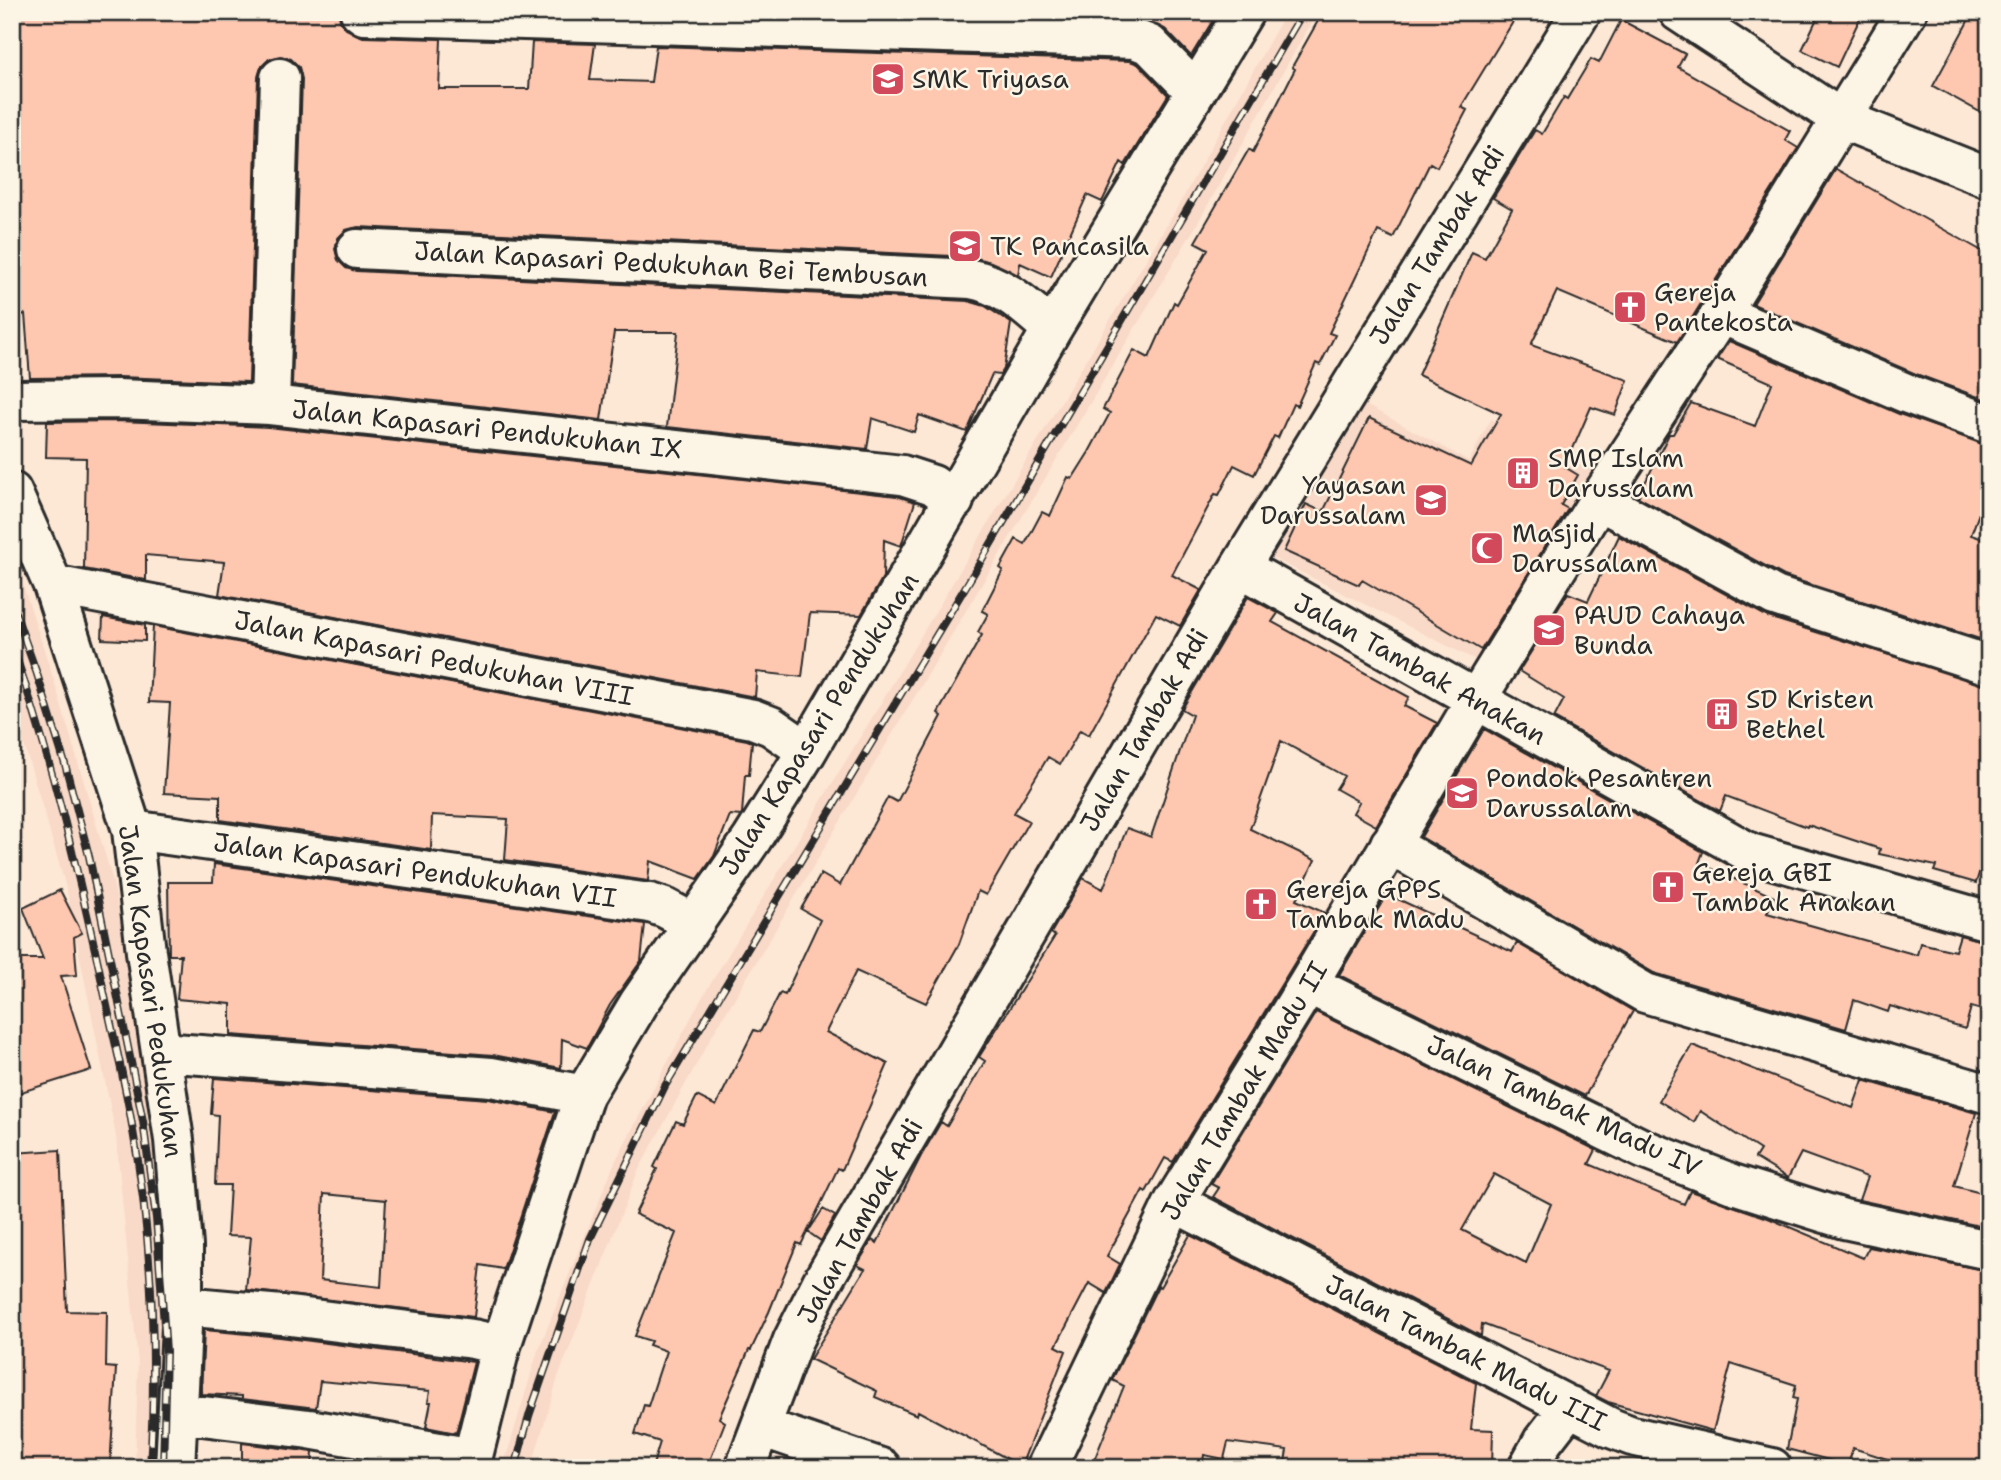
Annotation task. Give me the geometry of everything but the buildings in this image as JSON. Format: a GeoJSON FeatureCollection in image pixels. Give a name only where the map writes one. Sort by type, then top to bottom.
{"type":"FeatureCollection","features":[{"type":"Feature","properties":{"kind":"street"},"geometry":{"type":"LineString","coordinates":[[360,12],[364,15],[1135,39],[1150,45],[1195,91]]}},
{"type":"Feature","properties":{"kind":"street","name":"Jalan Kapasari Pendukuhan"},"geometry":{"type":"LineString","coordinates":[[472,1463],[499,1352],[584,1096],[639,1003],[751,839],[807,751],[1052,329],[1244,12]]}},
{"type":"Feature","properties":{"kind":"street","name":"Jalan Tambak Adi"},"geometry":{"type":"LineString","coordinates":[[745,1468],[793,1340],[821,1282],[1240,567],[1581,12]]}},
{"type":"Feature","properties":{"kind":"street"},"geometry":{"type":"LineString","coordinates":[[1679,12],[1841,118],[1989,178]]}},
{"type":"Feature","properties":{"kind":"street","name":"Jalan Tambak Madu II"},"geometry":{"type":"LineString","coordinates":[[1046,1468],[1174,1202],[1599,500],[1721,314],[1908,12]]}},
{"type":"Feature","properties":{"kind":"street"},"geometry":{"type":"LineString","coordinates":[[270,405],[280,78]]}},
{"type":"Feature","properties":{"kind":"street","name":"Jalan Kapasari Pedukuhan Bei Tembusan"},"geometry":{"type":"LineString","coordinates":[[357,249],[971,279],[985,281],[1005,290],[1052,329]]}},
{"type":"Feature","properties":{"kind":"street"},"geometry":{"type":"LineString","coordinates":[[1721,314],[1908,394],[1989,424]]}},
{"type":"Feature","properties":{"kind":"street","name":"Jalan Kapasari Pendukuhan IX"},"geometry":{"type":"LineString","coordinates":[[12,400],[118,399],[270,405],[902,475],[933,485],[954,501]]}},
{"type":"Feature","properties":{"kind":"street","name":"Jalan Kapasari Pedukuhan"},"geometry":{"type":"LineString","coordinates":[[12,492],[53,585],[132,830],[146,952],[174,1140],[183,1246],[183,1306],[174,1468]]}},
{"type":"Feature","properties":{"kind":"street"},"geometry":{"type":"LineString","coordinates":[[1599,500],[1774,596],[1989,665]]}},
{"type":"Feature","properties":{"kind":"street","name":"Jalan Tambak Anakan"},"geometry":{"type":"LineString","coordinates":[[1240,567],[1750,853],[1989,921]]}},
{"type":"Feature","properties":{"kind":"street","name":"Jalan Kapasari Pedukuhan VIII"},"geometry":{"type":"LineString","coordinates":[[53,585],[753,719],[771,726],[807,751]]}},
{"type":"Feature","properties":{"kind":"street","name":"Jalan Kapasari Pendukuhan VII"},"geometry":{"type":"LineString","coordinates":[[132,830],[650,902],[693,923]]}},
{"type":"Feature","properties":{"kind":"street"},"geometry":{"type":"LineString","coordinates":[[1390,844],[1645,993],[1989,1094]]}},
{"type":"Feature","properties":{"kind":"street","name":"Jalan Tambak Madu IV"},"geometry":{"type":"LineString","coordinates":[[1308,984],[1643,1149],[1733,1184],[1844,1219],[1989,1250]]}},
{"type":"Feature","properties":{"kind":"street"},"geometry":{"type":"LineString","coordinates":[[161,1052],[491,1077],[584,1096]]}},
{"type":"Feature","properties":{"kind":"street","name":"Jalan Tambak Madu III"},"geometry":{"type":"LineString","coordinates":[[1174,1202],[1611,1428],[1632,1436],[1772,1468]]}},
{"type":"Feature","properties":{"kind":"street"},"geometry":{"type":"LineString","coordinates":[[183,1306],[282,1315],[473,1339],[486,1342],[499,1352]]}},
{"type":"Feature","properties":{"kind":"street"},"geometry":{"type":"LineString","coordinates":[[1528,1468],[1543,1441],[1570,1406]]}},
{"type":"Feature","properties":{"kind":"street"},"geometry":{"type":"LineString","coordinates":[[178,1413],[309,1429],[472,1463]]}},
{"type":"Feature","properties":{"kind":"street"},"geometry":{"type":"LineString","coordinates":[[761,1427],[881,1468]]}},
{"type":"Feature","properties":{"kind":"shaded area"},"geometry":{"type":"Polygon","coordinates":[[[1286,12],[1317,12],[1197,224],[710,1039],[638,1171],[558,1377],[531,1468],[503,1468],[538,1351],[615,1162],[699,1003],[1179,205],[1286,12]]]}},
{"type":"Feature","properties":{"kind":"shaded area","name":"Yayasan Darussalam"},"geometry":{"type":"Polygon","coordinates":[[[1349,396],[1469,461],[1491,419],[1597,468],[1533,589],[1486,665],[1253,548],[1349,396]]]}},
{"type":"Feature","properties":{"kind":"shaded area"},"geometry":{"type":"Polygon","coordinates":[[[12,551],[55,684],[113,882],[159,1130],[181,1468],[135,1468],[138,1362],[116,1135],[66,887],[12,703],[12,551]]]}},
{"type":"Feature","properties":{"kind":"railway"},"geometry":{"type":"LineString","coordinates":[[515,1468],[529,1416],[590,1239],[665,1086],[975,571],[1303,12]]}},
{"type":"Feature","properties":{"kind":"railway"},"geometry":{"type":"LineString","coordinates":[[12,604],[65,764],[89,856],[143,1121],[156,1218],[166,1351],[163,1468]]}},
{"type":"Feature","properties":{"kind":"railway"},"geometry":{"type":"LineString","coordinates":[[12,645],[38,725],[71,846],[131,1119],[144,1205],[151,1293],[153,1381],[150,1468]]}},
{"type":"Feature","properties":{"kind":"place","name":"SMK Triyasa"},"geometry":{"type":"Point","coordinates":[888,79]}},
{"type":"Feature","properties":{"kind":"place","name":"TK Pancasila"},"geometry":{"type":"Point","coordinates":[965,246]}},
{"type":"Feature","properties":{"kind":"place","name":"Gereja Pantekosta"},"geometry":{"type":"Point","coordinates":[1630,307]}},
{"type":"Feature","properties":{"kind":"place","name":"SMP Islam Darussalam"},"geometry":{"type":"Point","coordinates":[1523,473]}},
{"type":"Feature","properties":{"kind":"place","name":"Yayasan Darussalam"},"geometry":{"type":"Point","coordinates":[1431,500]}},
{"type":"Feature","properties":{"kind":"place","name":"Masjid Darussalam"},"geometry":{"type":"Point","coordinates":[1487,548]}},
{"type":"Feature","properties":{"kind":"place","name":"PAUD Cahaya Bunda"},"geometry":{"type":"Point","coordinates":[1549,630]}},
{"type":"Feature","properties":{"kind":"place","name":"SD Kristen Bethel"},"geometry":{"type":"Point","coordinates":[1722,714]}},
{"type":"Feature","properties":{"kind":"place","name":"Pondok Pesantren Darussalam"},"geometry":{"type":"Point","coordinates":[1462,793]}},
{"type":"Feature","properties":{"kind":"place","name":"Gereja GBI Tambak Anakan"},"geometry":{"type":"Point","coordinates":[1668,887]}},
{"type":"Feature","properties":{"kind":"place","name":"Gereja GPPS Tambak Madu"},"geometry":{"type":"Point","coordinates":[1261,904]}}]}
